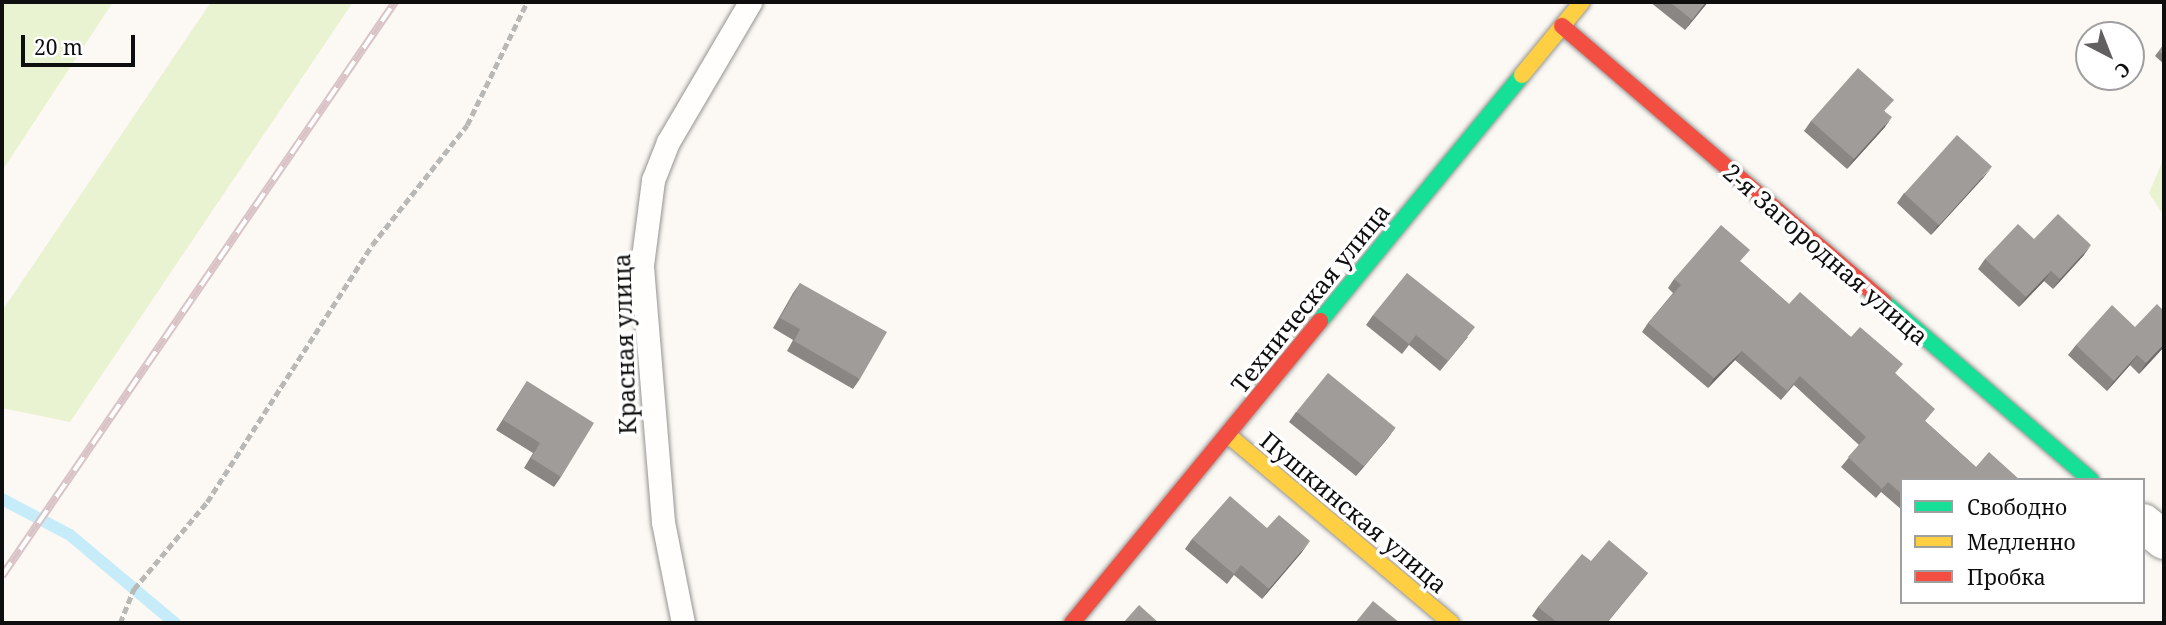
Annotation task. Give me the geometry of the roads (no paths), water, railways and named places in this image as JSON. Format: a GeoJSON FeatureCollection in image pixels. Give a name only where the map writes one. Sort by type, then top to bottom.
{"type":"FeatureCollection","features":[{"type":"Feature","properties":{"kind":"street","name":"Техническая улица"},"geometry":{"type":"LineString","coordinates":[[1072,623],[1582,2]]}},
{"type":"Feature","properties":{"kind":"street","name":"2-я Загородная улица"},"geometry":{"type":"LineString","coordinates":[[1562,26],[2089,478]]}},
{"type":"Feature","properties":{"kind":"street","name":"Пушкинская улица"},"geometry":{"type":"LineString","coordinates":[[1228,435],[1451,623]]}},
{"type":"Feature","properties":{"kind":"street"},"geometry":{"type":"LineString","coordinates":[[2145,525],[2164,540]]}},
{"type":"Feature","properties":{"kind":"lane","name":"Красная улица"},"geometry":{"type":"LineString","coordinates":[[683,623],[663,522],[642,265],[653,180],[668,142],[750,2]]}},
{"type":"Feature","properties":{"kind":"waterway"},"geometry":{"type":"LineString","coordinates":[[2,499],[70,535],[175,623]]}},
{"type":"Feature","properties":{"kind":"railway"},"geometry":{"type":"LineString","coordinates":[[2,576],[395,2]]}}]}
